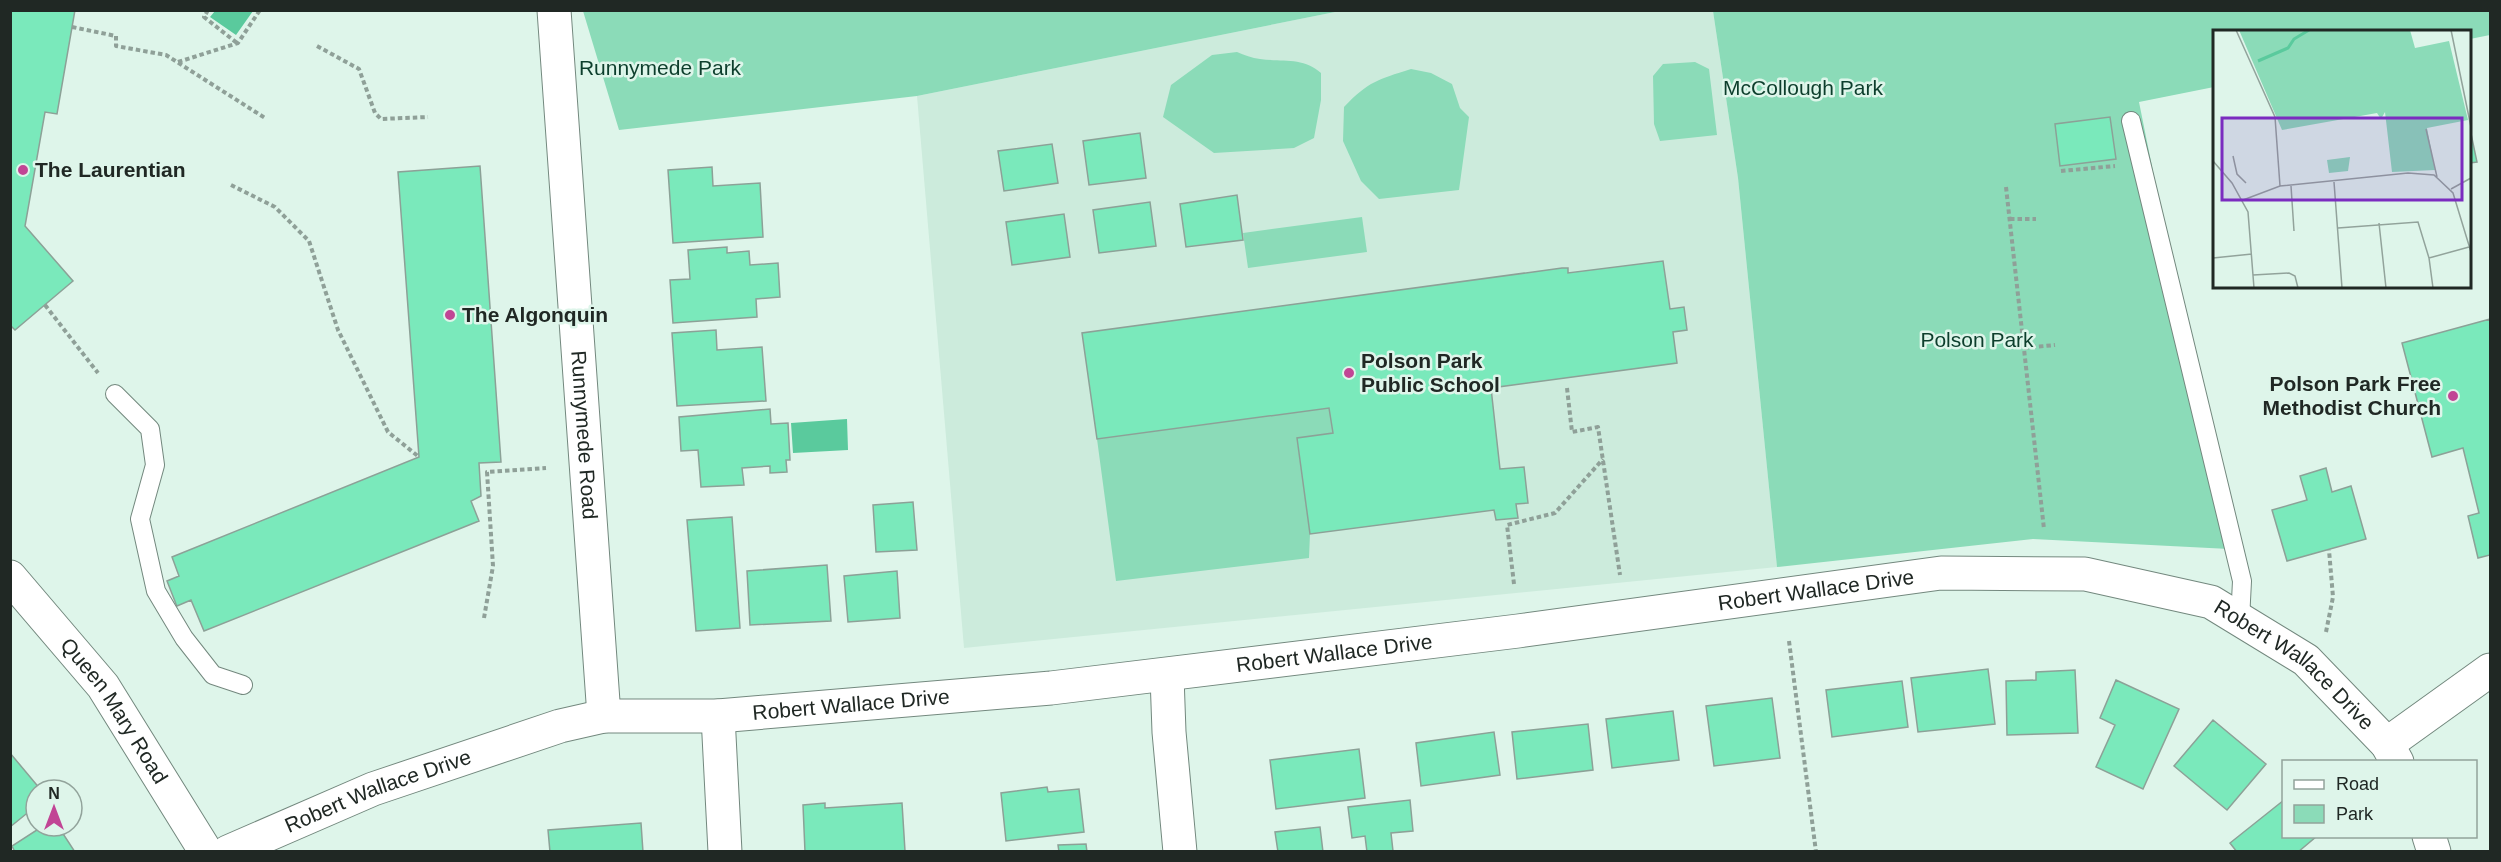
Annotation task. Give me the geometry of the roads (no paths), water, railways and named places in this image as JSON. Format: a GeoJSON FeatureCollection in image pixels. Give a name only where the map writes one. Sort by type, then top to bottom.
{"type":"FeatureCollection","features":[{"type":"Feature","properties":{"kind":"street","name":"Runnymede Road"},"geometry":{"type":"LineString","coordinates":[[554,10],[604,716]]}},
{"type":"Feature","properties":{"kind":"street","name":"Robert Wallace Drive"},"geometry":{"type":"LineString","coordinates":[[228,852],[373,789],[560,726],[604,716],[718,716],[1167,676],[1941,573],[2085,574],[2211,602],[2306,660],[2392,753]]}},
{"type":"Feature","properties":{"kind":"street","name":"Queen Mary Road"},"geometry":{"type":"LineString","coordinates":[[10,577],[103,686],[206,852]]}},
{"type":"Feature","properties":{"kind":"street"},"geometry":{"type":"LineString","coordinates":[[2392,753],[2490,670]]}},
{"type":"Feature","properties":{"kind":"street"},"geometry":{"type":"LineString","coordinates":[[1167,676],[1169,732],[1180,852]]}},
{"type":"Feature","properties":{"kind":"street"},"geometry":{"type":"LineString","coordinates":[[718,716],[725,852]]}},
{"type":"Feature","properties":{"kind":"lane"},"geometry":{"type":"LineString","coordinates":[[2132,121],[2242,581],[2240,620]]}},
{"type":"Feature","properties":{"kind":"lane"},"geometry":{"type":"LineString","coordinates":[[115,394],[150,429],[155,465],[140,519],[156,591],[184,638],[213,675],[243,685]]}},
{"type":"Feature","properties":{"kind":"place","name":"The Laurentian"},"geometry":{"type":"Point","coordinates":[23,170]}},
{"type":"Feature","properties":{"kind":"place","name":"The Algonquin"},"geometry":{"type":"Point","coordinates":[450,315]}},
{"type":"Feature","properties":{"kind":"place","name":"Polson Park Public School"},"geometry":{"type":"Point","coordinates":[1349,373]}},
{"type":"Feature","properties":{"kind":"place","name":"Polson Park Free Methodist Church"},"geometry":{"type":"Point","coordinates":[2453,396]}},
{"type":"Feature","properties":{"kind":"park label","name":"Runnymede Park"},"geometry":{"type":"Point","coordinates":[660,68]}},
{"type":"Feature","properties":{"kind":"park label","name":"McCollough Park"},"geometry":{"type":"Point","coordinates":[1803,88]}},
{"type":"Feature","properties":{"kind":"park label","name":"Polson Park"},"geometry":{"type":"Point","coordinates":[1977,340]}}]}
